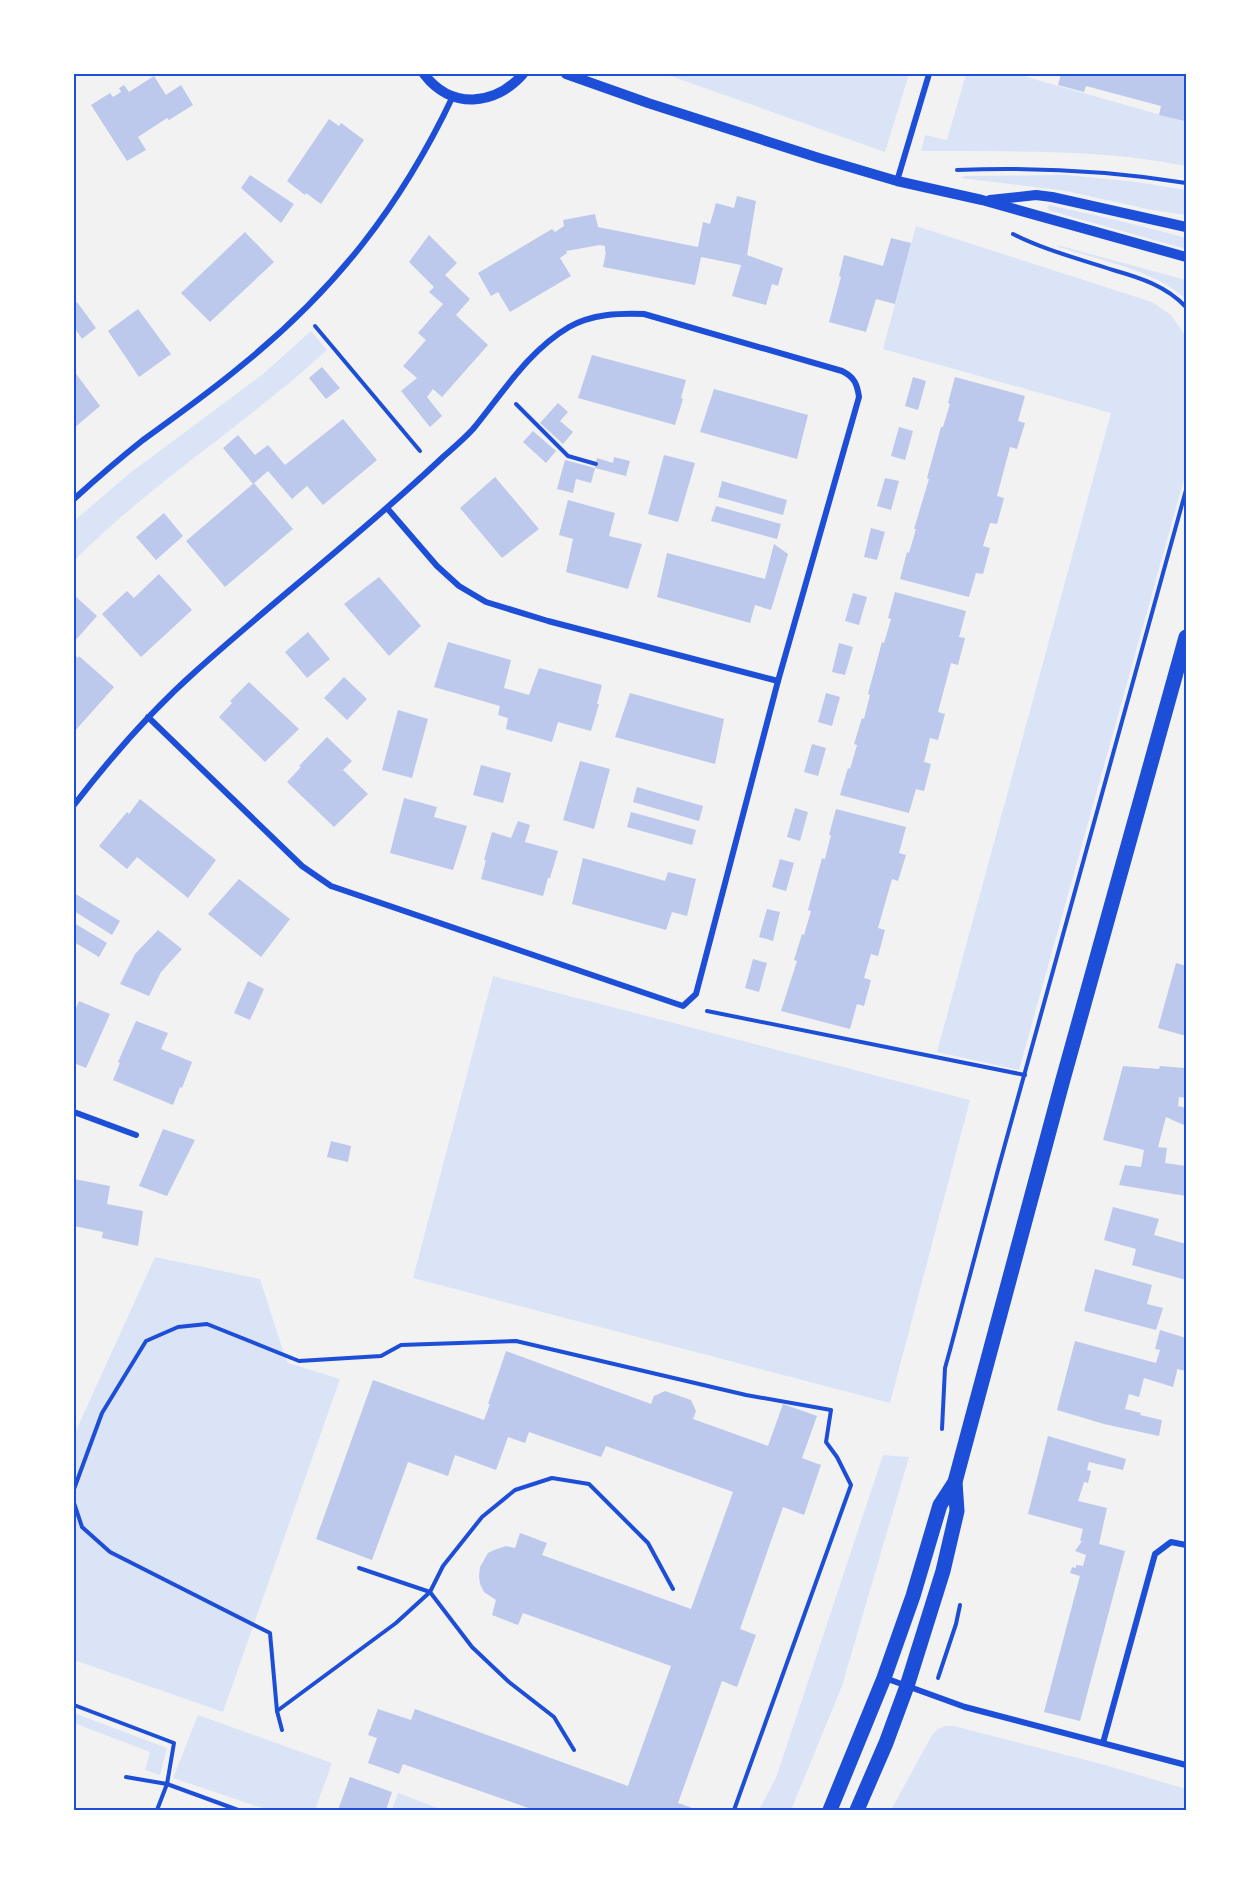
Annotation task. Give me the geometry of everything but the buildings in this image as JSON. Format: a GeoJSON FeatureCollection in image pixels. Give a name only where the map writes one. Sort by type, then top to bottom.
{"type":"FeatureCollection","features":[{"type":"Feature","properties":{"kind":"main road"},"geometry":{"type":"LineString","coordinates":[[830,1810],[884,1678],[940,1505],[955,1482],[1062,1083],[1186,637]]}},
{"type":"Feature","properties":{"kind":"main road"},"geometry":{"type":"LineString","coordinates":[[856,1810],[886,1743],[907,1686],[943,1571],[957,1512],[955,1482]]}},
{"type":"Feature","properties":{"kind":"street"},"geometry":{"type":"LineString","coordinates":[[424,74],[440,90],[468,100],[484,99],[499,94],[513,85],[523,74]]}},
{"type":"Feature","properties":{"kind":"street"},"geometry":{"type":"LineString","coordinates":[[566,74],[819,158],[897,181],[982,200],[1186,257]]}},
{"type":"Feature","properties":{"kind":"street"},"geometry":{"type":"LineString","coordinates":[[897,181],[930,74]]}},
{"type":"Feature","properties":{"kind":"street"},"geometry":{"type":"LineString","coordinates":[[74,499],[142,441],[242,366],[303,312],[353,258],[393,204],[438,127],[453,96]]}},
{"type":"Feature","properties":{"kind":"street"},"geometry":{"type":"LineString","coordinates":[[982,200],[1036,195],[1052,197],[1186,227]]}},
{"type":"Feature","properties":{"kind":"street"},"geometry":{"type":"LineString","coordinates":[[74,805],[104,766],[148,717],[195,672],[433,467],[471,431],[524,366],[569,327],[593,318],[619,313],[644,314],[842,371],[856,381],[859,397],[778,681],[696,994],[683,1006],[331,886],[302,866],[148,717]]}},
{"type":"Feature","properties":{"kind":"street"},"geometry":{"type":"LineString","coordinates":[[387,508],[437,566],[459,586],[486,602],[548,621],[778,681]]}},
{"type":"Feature","properties":{"kind":"street"},"geometry":{"type":"LineString","coordinates":[[74,1112],[136,1135]]}},
{"type":"Feature","properties":{"kind":"street"},"geometry":{"type":"LineString","coordinates":[[1103,1743],[1155,1554],[1171,1542],[1186,1545]]}},
{"type":"Feature","properties":{"kind":"street"},"geometry":{"type":"LineString","coordinates":[[884,1678],[965,1707],[1186,1766]]}},
{"type":"Feature","properties":{"kind":"path"},"geometry":{"type":"LineString","coordinates":[[952,170],[1076,170],[1186,183]]}},
{"type":"Feature","properties":{"kind":"path"},"geometry":{"type":"LineString","coordinates":[[1011,233],[1056,252],[1146,280],[1166,290],[1186,307]]}},
{"type":"Feature","properties":{"kind":"path"},"geometry":{"type":"LineString","coordinates":[[303,312],[433,467]]}},
{"type":"Feature","properties":{"kind":"path"},"geometry":{"type":"LineString","coordinates":[[503,391],[568,456],[596,464]]}},
{"type":"Feature","properties":{"kind":"path"},"geometry":{"type":"LineString","coordinates":[[944,1436],[942,1425],[945,1368],[1186,490]]}},
{"type":"Feature","properties":{"kind":"path"},"geometry":{"type":"LineString","coordinates":[[683,1006],[1025,1075]]}},
{"type":"Feature","properties":{"kind":"path"},"geometry":{"type":"LineString","coordinates":[[74,1489],[102,1413],[146,1341],[178,1327],[207,1324],[299,1361],[381,1356],[401,1345],[516,1341],[746,1395],[831,1410],[826,1442],[837,1457],[851,1485],[734,1810]]}},
{"type":"Feature","properties":{"kind":"path"},"geometry":{"type":"LineString","coordinates":[[277,1711],[396,1623],[430,1592],[443,1566],[482,1517],[515,1491],[552,1478],[589,1484],[648,1544],[673,1589]]}},
{"type":"Feature","properties":{"kind":"path"},"geometry":{"type":"LineString","coordinates":[[74,1503],[82,1527],[111,1552],[270,1633],[277,1711],[282,1730]]}},
{"type":"Feature","properties":{"kind":"path"},"geometry":{"type":"LineString","coordinates":[[359,1568],[430,1592],[472,1647],[509,1682],[554,1717],[574,1750]]}},
{"type":"Feature","properties":{"kind":"path"},"geometry":{"type":"LineString","coordinates":[[74,1705],[174,1743],[166,1784],[157,1810]]}},
{"type":"Feature","properties":{"kind":"path"},"geometry":{"type":"LineString","coordinates":[[126,1777],[166,1784],[238,1810]]}},
{"type":"Feature","properties":{"kind":"shaded area"},"geometry":{"type":"Polygon","coordinates":[[[665,74],[909,74],[885,152],[665,74]]]}},
{"type":"Feature","properties":{"kind":"shaded area"},"geometry":{"type":"Polygon","coordinates":[[[966,74],[1016,74],[1186,122],[1186,166],[1120,156],[1087,154],[1021,151],[921,151],[925,135],[947,140],[966,74]]]}},
{"type":"Feature","properties":{"kind":"shaded area"},"geometry":{"type":"Polygon","coordinates":[[[1066,175],[1137,182],[1186,190],[1186,215],[1066,191],[961,178],[965,176],[1066,175]]]}},
{"type":"Feature","properties":{"kind":"shaded area"},"geometry":{"type":"Polygon","coordinates":[[[1049,205],[1186,238],[1186,249],[1051,211],[1047,208],[1049,205]]]}},
{"type":"Feature","properties":{"kind":"shaded area"},"geometry":{"type":"Polygon","coordinates":[[[916,226],[1152,302],[1171,315],[1186,337],[1186,472],[1019,1070],[937,1052],[1111,413],[883,349],[916,226]]]}},
{"type":"Feature","properties":{"kind":"shaded area"},"geometry":{"type":"Polygon","coordinates":[[[1057,245],[1186,280],[1186,299],[1174,289],[1143,274],[1057,245]]]}},
{"type":"Feature","properties":{"kind":"shaded area"},"geometry":{"type":"Polygon","coordinates":[[[311,331],[327,350],[122,516],[74,561],[74,521],[130,473],[263,374],[311,331]]]}},
{"type":"Feature","properties":{"kind":"shaded area"},"geometry":{"type":"Polygon","coordinates":[[[493,976],[970,1100],[890,1403],[413,1278],[493,976]]]}},
{"type":"Feature","properties":{"kind":"shaded area"},"geometry":{"type":"Polygon","coordinates":[[[155,1257],[260,1279],[288,1363],[340,1379],[223,1712],[74,1660],[74,1435],[155,1257]]]}},
{"type":"Feature","properties":{"kind":"shaded area"},"geometry":{"type":"Polygon","coordinates":[[[883,1455],[909,1457],[842,1686],[791,1810],[759,1810],[776,1778],[883,1455]]]}},
{"type":"Feature","properties":{"kind":"shaded area"},"geometry":{"type":"Polygon","coordinates":[[[74,1713],[167,1748],[160,1775],[145,1770],[150,1752],[74,1723],[74,1713]]]}},
{"type":"Feature","properties":{"kind":"shaded area"},"geometry":{"type":"Polygon","coordinates":[[[198,1715],[332,1763],[315,1810],[268,1810],[173,1778],[198,1715]]]}},
{"type":"Feature","properties":{"kind":"shaded area"},"geometry":{"type":"Polygon","coordinates":[[[945,1726],[954,1726],[1105,1765],[1186,1789],[1186,1810],[891,1810],[932,1735],[945,1726]]]}},
{"type":"Feature","properties":{"kind":"shaded area"},"geometry":{"type":"Polygon","coordinates":[[[398,1793],[443,1810],[392,1810],[398,1793]]]}}]}
